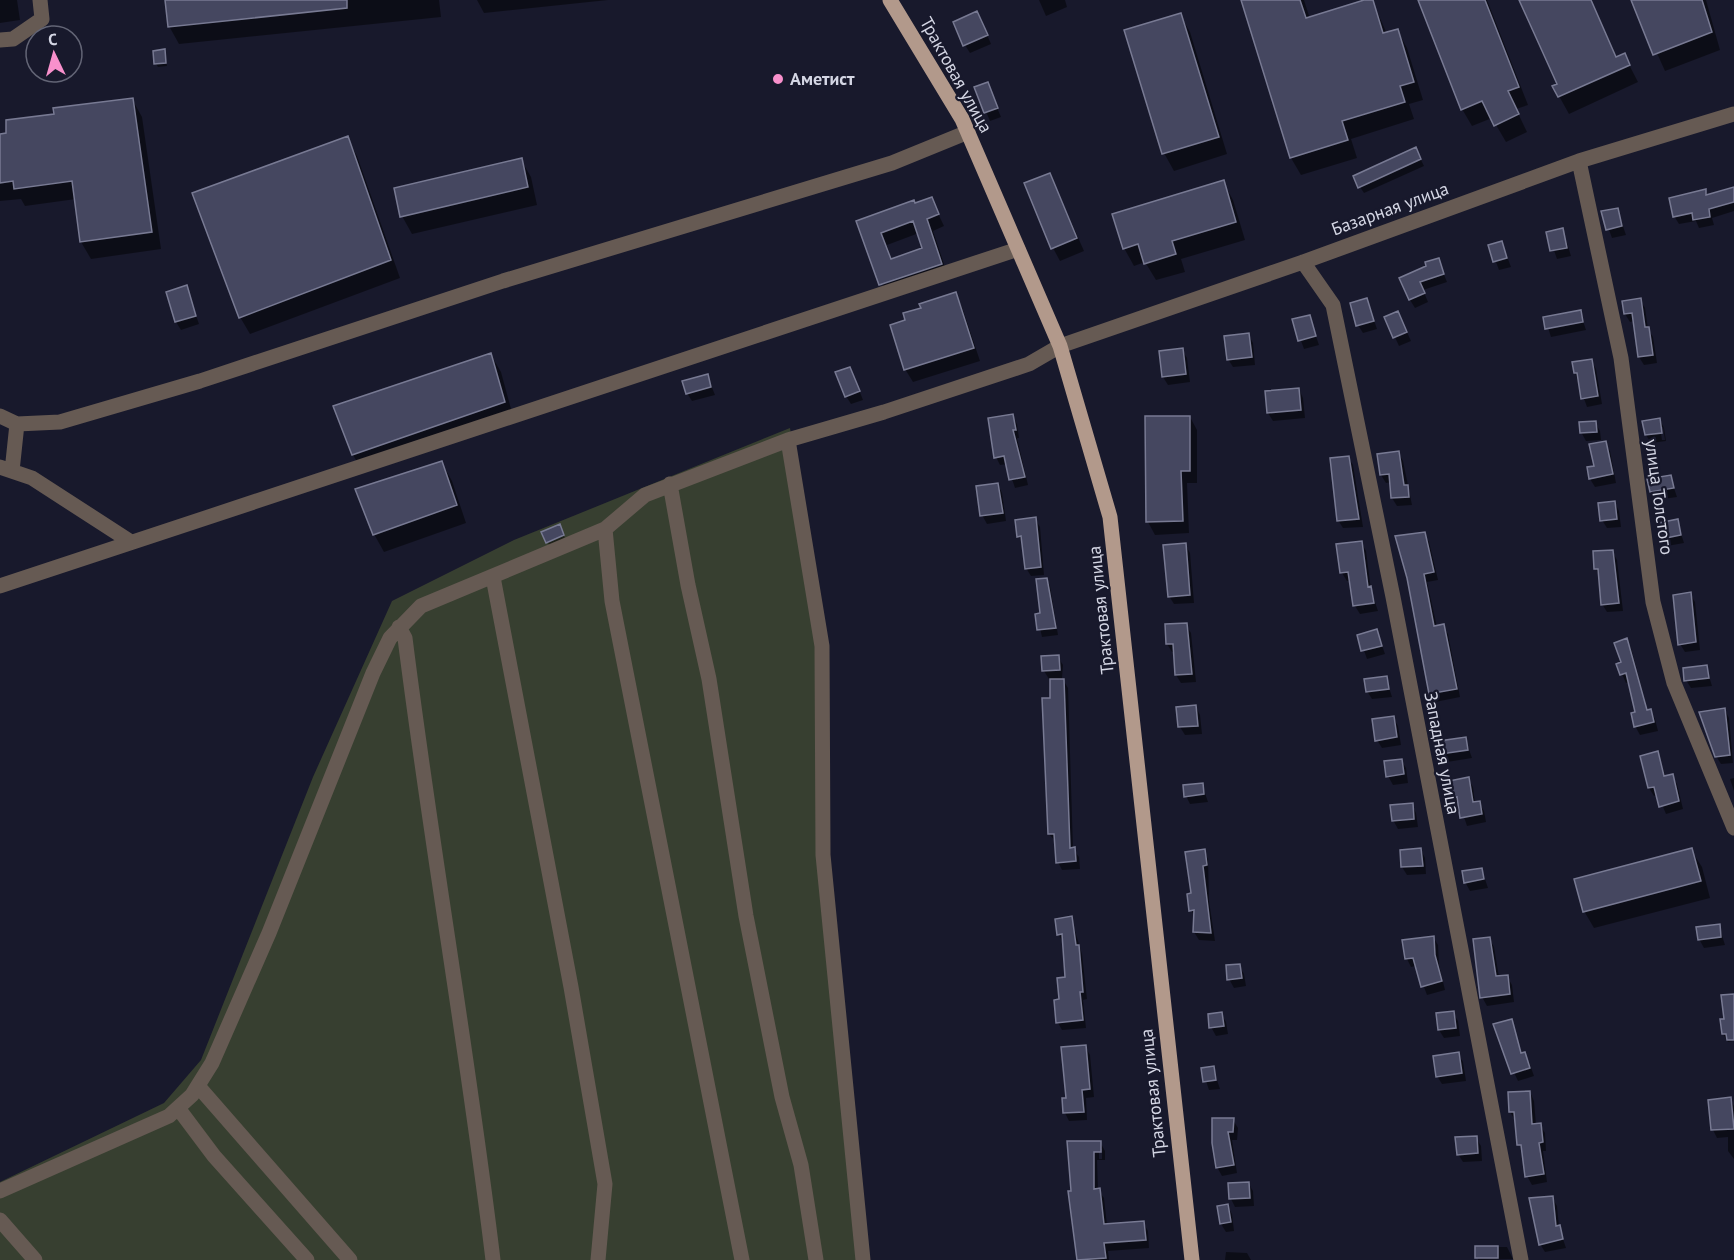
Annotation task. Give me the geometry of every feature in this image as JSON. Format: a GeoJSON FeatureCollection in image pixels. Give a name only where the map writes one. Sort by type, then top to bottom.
{"type":"FeatureCollection","features":[{"type":"Feature","properties":{"kind":"main road","name":"Трактовая улица"},"geometry":{"type":"LineString","coordinates":[[891,0],[968,132],[1060,346],[1110,517],[1192,1260]]}},
{"type":"Feature","properties":{"kind":"street"},"geometry":{"type":"LineString","coordinates":[[0,40],[13,39],[42,19],[40,0]]}},
{"type":"Feature","properties":{"kind":"street","name":"Базарная улица"},"geometry":{"type":"LineString","coordinates":[[0,1191],[106,1146],[169,1116],[198,1086],[212,1064],[269,933],[373,673],[390,638],[421,606],[605,529],[645,495],[670,484],[788,440],[884,412],[1029,364],[1060,346],[1303,262],[1579,161],[1734,114]]}},
{"type":"Feature","properties":{"kind":"street"},"geometry":{"type":"LineString","coordinates":[[0,416],[17,424],[60,422],[200,381],[503,281],[892,163],[968,132]]}},
{"type":"Feature","properties":{"kind":"street","name":"улица Толстого"},"geometry":{"type":"LineString","coordinates":[[1579,161],[1621,358],[1653,602],[1674,683],[1734,828]]}},
{"type":"Feature","properties":{"kind":"street"},"geometry":{"type":"LineString","coordinates":[[0,586],[1018,249]]}},
{"type":"Feature","properties":{"kind":"street","name":"Западная улица"},"geometry":{"type":"LineString","coordinates":[[1303,262],[1333,305],[1393,597],[1521,1260]]}},
{"type":"Feature","properties":{"kind":"street"},"geometry":{"type":"LineString","coordinates":[[17,424],[6,469],[32,478],[131,542]]}},
{"type":"Feature","properties":{"kind":"street"},"geometry":{"type":"LineString","coordinates":[[788,440],[822,646],[823,855],[863,1260]]}},
{"type":"Feature","properties":{"kind":"street"},"geometry":{"type":"LineString","coordinates":[[670,484],[687,585],[709,679],[746,916],[782,1097],[801,1165],[816,1260]]}},
{"type":"Feature","properties":{"kind":"street"},"geometry":{"type":"LineString","coordinates":[[605,529],[612,601],[742,1260]]}},
{"type":"Feature","properties":{"kind":"street"},"geometry":{"type":"LineString","coordinates":[[493,577],[569,975],[605,1184],[598,1260]]}},
{"type":"Feature","properties":{"kind":"street"},"geometry":{"type":"LineString","coordinates":[[399,627],[405,638],[426,803],[475,1116],[493,1260]]}},
{"type":"Feature","properties":{"kind":"street"},"geometry":{"type":"LineString","coordinates":[[198,1086],[350,1260]]}},
{"type":"Feature","properties":{"kind":"street"},"geometry":{"type":"LineString","coordinates":[[178,1108],[214,1156],[307,1260]]}},
{"type":"Feature","properties":{"kind":"street"},"geometry":{"type":"LineString","coordinates":[[0,1220],[35,1260]]}},
{"type":"Feature","properties":{"kind":"green space"},"geometry":{"type":"Polygon","coordinates":[[[790,428],[826,645],[827,855],[866,1260],[0,1260],[0,1182],[164,1103],[201,1060],[313,777],[392,601],[514,540],[790,428]]]}},
{"type":"Feature","properties":{"kind":"building"},"geometry":{"type":"Polygon","coordinates":[[[165,0],[347,0],[347,8],[168,27],[165,0]]]}},
{"type":"Feature","properties":{"kind":"building"},"geometry":{"type":"Polygon","coordinates":[[[1241,0],[1300,0],[1306,18],[1364,0],[1373,0],[1383,33],[1398,29],[1414,82],[1400,86],[1405,102],[1342,121],[1348,140],[1290,158],[1241,0]]]}},
{"type":"Feature","properties":{"kind":"building"},"geometry":{"type":"Polygon","coordinates":[[[1418,0],[1485,0],[1519,87],[1508,91],[1519,114],[1494,126],[1482,101],[1461,110],[1418,0]]]}},
{"type":"Feature","properties":{"kind":"building"},"geometry":{"type":"Polygon","coordinates":[[[1519,0],[1591,0],[1616,57],[1625,53],[1630,65],[1558,97],[1552,86],[1557,84],[1519,0]]]}},
{"type":"Feature","properties":{"kind":"building"},"geometry":{"type":"Polygon","coordinates":[[[1631,0],[1702,0],[1712,32],[1653,55],[1631,0]]]}},
{"type":"Feature","properties":{"kind":"building"},"geometry":{"type":"Polygon","coordinates":[[[977,11],[988,35],[963,46],[953,22],[977,11]]]}},
{"type":"Feature","properties":{"kind":"building"},"geometry":{"type":"Polygon","coordinates":[[[1181,13],[1219,137],[1162,154],[1124,30],[1181,13]]]}},
{"type":"Feature","properties":{"kind":"building"},"geometry":{"type":"Polygon","coordinates":[[[165,49],[166,63],[154,64],[153,51],[165,49]]]}},
{"type":"Feature","properties":{"kind":"building"},"geometry":{"type":"Polygon","coordinates":[[[988,82],[998,108],[984,113],[974,87],[988,82]]]}},
{"type":"Feature","properties":{"kind":"building"},"geometry":{"type":"Polygon","coordinates":[[[133,98],[152,232],[80,242],[72,181],[14,189],[13,181],[0,183],[0,134],[6,133],[6,120],[54,114],[53,108],[133,98]]]}},
{"type":"Feature","properties":{"kind":"building"},"geometry":{"type":"Polygon","coordinates":[[[348,136],[391,260],[239,318],[192,193],[348,136]]]}},
{"type":"Feature","properties":{"kind":"building"},"geometry":{"type":"Polygon","coordinates":[[[1416,147],[1421,159],[1358,188],[1353,176],[1416,147]]]}},
{"type":"Feature","properties":{"kind":"building"},"geometry":{"type":"Polygon","coordinates":[[[522,158],[528,187],[400,217],[394,188],[522,158]]]}},
{"type":"Feature","properties":{"kind":"building"},"geometry":{"type":"Polygon","coordinates":[[[1050,173],[1077,238],[1051,249],[1024,183],[1050,173]]]}},
{"type":"Feature","properties":{"kind":"building"},"geometry":{"type":"Polygon","coordinates":[[[1224,180],[1236,222],[1172,241],[1176,254],[1144,264],[1138,244],[1123,249],[1112,214],[1224,180]]]}},
{"type":"Feature","properties":{"kind":"building"},"geometry":{"type":"Polygon","coordinates":[[[1734,187],[1734,202],[1709,209],[1710,217],[1693,220],[1692,213],[1673,217],[1669,198],[1706,189],[1706,195],[1734,187]]]}},
{"type":"Feature","properties":{"kind":"building"},"geometry":{"type":"Polygon","coordinates":[[[932,197],[939,214],[927,219],[942,264],[879,285],[856,221],[914,200],[915,203],[932,197]],[[913,221],[881,233],[891,259],[922,248],[913,221]]]}},
{"type":"Feature","properties":{"kind":"building"},"geometry":{"type":"Polygon","coordinates":[[[1618,208],[1622,226],[1606,230],[1601,211],[1618,208]]]}},
{"type":"Feature","properties":{"kind":"building"},"geometry":{"type":"Polygon","coordinates":[[[1563,228],[1567,248],[1550,251],[1546,232],[1563,228]]]}},
{"type":"Feature","properties":{"kind":"building"},"geometry":{"type":"Polygon","coordinates":[[[1502,241],[1507,258],[1493,262],[1488,245],[1502,241]]]}},
{"type":"Feature","properties":{"kind":"building"},"geometry":{"type":"Polygon","coordinates":[[[1439,258],[1444,274],[1420,282],[1425,293],[1409,300],[1399,278],[1426,266],[1425,262],[1439,258]]]}},
{"type":"Feature","properties":{"kind":"building"},"geometry":{"type":"Polygon","coordinates":[[[187,285],[196,316],[175,322],[166,292],[187,285]]]}},
{"type":"Feature","properties":{"kind":"building"},"geometry":{"type":"Polygon","coordinates":[[[956,292],[974,348],[904,370],[890,325],[905,320],[903,313],[921,308],[919,304],[956,292]]]}},
{"type":"Feature","properties":{"kind":"building"},"geometry":{"type":"Polygon","coordinates":[[[1367,298],[1374,321],[1356,326],[1350,303],[1367,298]]]}},
{"type":"Feature","properties":{"kind":"building"},"geometry":{"type":"Polygon","coordinates":[[[1641,298],[1645,327],[1649,327],[1653,355],[1638,357],[1632,313],[1624,314],[1622,301],[1641,298]]]}},
{"type":"Feature","properties":{"kind":"building"},"geometry":{"type":"Polygon","coordinates":[[[1581,310],[1583,322],[1545,329],[1543,317],[1581,310]]]}},
{"type":"Feature","properties":{"kind":"building"},"geometry":{"type":"Polygon","coordinates":[[[1398,311],[1407,332],[1393,338],[1384,317],[1398,311]]]}},
{"type":"Feature","properties":{"kind":"building"},"geometry":{"type":"Polygon","coordinates":[[[1310,315],[1316,336],[1298,341],[1292,319],[1310,315]]]}},
{"type":"Feature","properties":{"kind":"building"},"geometry":{"type":"Polygon","coordinates":[[[1249,333],[1252,357],[1227,360],[1224,336],[1249,333]]]}},
{"type":"Feature","properties":{"kind":"building"},"geometry":{"type":"Polygon","coordinates":[[[1183,348],[1186,374],[1162,377],[1159,351],[1183,348]]]}},
{"type":"Feature","properties":{"kind":"building"},"geometry":{"type":"Polygon","coordinates":[[[491,353],[505,402],[352,455],[333,406],[491,353]]]}},
{"type":"Feature","properties":{"kind":"building"},"geometry":{"type":"Polygon","coordinates":[[[1592,359],[1598,396],[1581,399],[1577,373],[1574,373],[1572,362],[1592,359]]]}},
{"type":"Feature","properties":{"kind":"building"},"geometry":{"type":"Polygon","coordinates":[[[850,367],[860,391],[845,397],[835,372],[850,367]]]}},
{"type":"Feature","properties":{"kind":"building"},"geometry":{"type":"Polygon","coordinates":[[[708,374],[711,387],[686,394],[682,381],[708,374]]]}},
{"type":"Feature","properties":{"kind":"building"},"geometry":{"type":"Polygon","coordinates":[[[1299,388],[1301,410],[1267,413],[1265,391],[1299,388]]]}},
{"type":"Feature","properties":{"kind":"building"},"geometry":{"type":"Polygon","coordinates":[[[1013,414],[1016,430],[1013,430],[1025,477],[1009,480],[1004,456],[994,458],[988,418],[1013,414]]]}},
{"type":"Feature","properties":{"kind":"building"},"geometry":{"type":"Polygon","coordinates":[[[1145,416],[1190,416],[1190,471],[1181,471],[1183,521],[1146,522],[1145,416]]]}},
{"type":"Feature","properties":{"kind":"building"},"geometry":{"type":"Polygon","coordinates":[[[1660,418],[1662,433],[1645,435],[1642,421],[1660,418]]]}},
{"type":"Feature","properties":{"kind":"building"},"geometry":{"type":"Polygon","coordinates":[[[1596,421],[1597,432],[1580,433],[1579,422],[1596,421]]]}},
{"type":"Feature","properties":{"kind":"building"},"geometry":{"type":"Polygon","coordinates":[[[1606,441],[1613,474],[1589,479],[1587,467],[1594,466],[1589,444],[1606,441]]]}},
{"type":"Feature","properties":{"kind":"building"},"geometry":{"type":"Polygon","coordinates":[[[1399,451],[1404,485],[1408,485],[1409,497],[1391,498],[1389,474],[1380,475],[1377,454],[1399,451]]]}},
{"type":"Feature","properties":{"kind":"building"},"geometry":{"type":"Polygon","coordinates":[[[1349,456],[1359,519],[1337,521],[1330,458],[1349,456]]]}},
{"type":"Feature","properties":{"kind":"building"},"geometry":{"type":"Polygon","coordinates":[[[442,461],[457,505],[373,535],[355,489],[442,461]]]}},
{"type":"Feature","properties":{"kind":"building"},"geometry":{"type":"Polygon","coordinates":[[[1671,475],[1674,488],[1650,492],[1647,479],[1671,475]]]}},
{"type":"Feature","properties":{"kind":"building"},"geometry":{"type":"Polygon","coordinates":[[[998,483],[1003,513],[980,516],[976,486],[998,483]]]}},
{"type":"Feature","properties":{"kind":"building"},"geometry":{"type":"Polygon","coordinates":[[[1615,501],[1617,519],[1600,521],[1598,503],[1615,501]]]}},
{"type":"Feature","properties":{"kind":"building"},"geometry":{"type":"Polygon","coordinates":[[[1036,517],[1041,567],[1025,569],[1021,536],[1017,537],[1015,520],[1036,517]]]}},
{"type":"Feature","properties":{"kind":"building"},"geometry":{"type":"Polygon","coordinates":[[[1678,519],[1681,535],[1661,539],[1658,523],[1678,519]]]}},
{"type":"Feature","properties":{"kind":"building"},"geometry":{"type":"Polygon","coordinates":[[[560,524],[564,535],[546,543],[541,532],[560,524]]]}},
{"type":"Feature","properties":{"kind":"building"},"geometry":{"type":"Polygon","coordinates":[[[1425,532],[1434,572],[1424,574],[1434,626],[1444,624],[1457,689],[1429,694],[1407,578],[1395,536],[1425,532]]]}},
{"type":"Feature","properties":{"kind":"building"},"geometry":{"type":"Polygon","coordinates":[[[1362,541],[1368,587],[1371,586],[1374,603],[1353,606],[1348,572],[1340,573],[1336,544],[1362,541]]]}},
{"type":"Feature","properties":{"kind":"building"},"geometry":{"type":"Polygon","coordinates":[[[1186,543],[1190,595],[1168,597],[1163,545],[1186,543]]]}},
{"type":"Feature","properties":{"kind":"building"},"geometry":{"type":"Polygon","coordinates":[[[1613,550],[1619,603],[1601,605],[1598,569],[1594,569],[1593,551],[1613,550]]]}},
{"type":"Feature","properties":{"kind":"building"},"geometry":{"type":"Polygon","coordinates":[[[1047,578],[1056,628],[1037,630],[1035,614],[1040,613],[1036,579],[1047,578]]]}},
{"type":"Feature","properties":{"kind":"building"},"geometry":{"type":"Polygon","coordinates":[[[1691,592],[1696,642],[1678,645],[1673,595],[1691,592]]]}},
{"type":"Feature","properties":{"kind":"building"},"geometry":{"type":"Polygon","coordinates":[[[1187,623],[1192,674],[1175,675],[1173,644],[1166,644],[1165,624],[1187,623]]]}},
{"type":"Feature","properties":{"kind":"building"},"geometry":{"type":"Polygon","coordinates":[[[1377,629],[1382,646],[1361,651],[1357,635],[1377,629]]]}},
{"type":"Feature","properties":{"kind":"building"},"geometry":{"type":"Polygon","coordinates":[[[1627,638],[1647,710],[1651,709],[1654,722],[1634,727],[1631,713],[1635,712],[1626,673],[1620,675],[1616,664],[1621,662],[1614,643],[1627,638]]]}},
{"type":"Feature","properties":{"kind":"building"},"geometry":{"type":"Polygon","coordinates":[[[1059,655],[1060,670],[1042,671],[1041,656],[1059,655]]]}},
{"type":"Feature","properties":{"kind":"building"},"geometry":{"type":"Polygon","coordinates":[[[1707,665],[1709,678],[1684,681],[1683,668],[1707,665]]]}},
{"type":"Feature","properties":{"kind":"building"},"geometry":{"type":"Polygon","coordinates":[[[1387,676],[1389,689],[1366,692],[1364,679],[1387,676]]]}},
{"type":"Feature","properties":{"kind":"building"},"geometry":{"type":"Polygon","coordinates":[[[1050,679],[1064,679],[1070,848],[1075,847],[1076,861],[1056,863],[1054,834],[1048,834],[1042,698],[1050,698],[1050,679]]]}},
{"type":"Feature","properties":{"kind":"building"},"geometry":{"type":"Polygon","coordinates":[[[1196,705],[1198,726],[1178,727],[1176,707],[1196,705]]]}},
{"type":"Feature","properties":{"kind":"building"},"geometry":{"type":"Polygon","coordinates":[[[1725,708],[1730,755],[1715,757],[1699,712],[1725,708]]]}},
{"type":"Feature","properties":{"kind":"building"},"geometry":{"type":"Polygon","coordinates":[[[1394,716],[1397,737],[1375,741],[1372,719],[1394,716]]]}},
{"type":"Feature","properties":{"kind":"building"},"geometry":{"type":"Polygon","coordinates":[[[1466,737],[1468,750],[1441,754],[1439,741],[1466,737]]]}},
{"type":"Feature","properties":{"kind":"building"},"geometry":{"type":"Polygon","coordinates":[[[1658,751],[1664,776],[1673,774],[1679,801],[1659,807],[1654,787],[1648,788],[1640,756],[1658,751]]]}},
{"type":"Feature","properties":{"kind":"building"},"geometry":{"type":"Polygon","coordinates":[[[1402,759],[1404,774],[1386,777],[1384,761],[1402,759]]]}},
{"type":"Feature","properties":{"kind":"building"},"geometry":{"type":"Polygon","coordinates":[[[1469,777],[1473,802],[1480,801],[1482,814],[1460,818],[1457,797],[1447,799],[1444,782],[1469,777]]]}},
{"type":"Feature","properties":{"kind":"building"},"geometry":{"type":"Polygon","coordinates":[[[1203,783],[1204,794],[1184,797],[1183,785],[1203,783]]]}},
{"type":"Feature","properties":{"kind":"building"},"geometry":{"type":"Polygon","coordinates":[[[1413,803],[1414,819],[1392,821],[1390,805],[1413,803]]]}},
{"type":"Feature","properties":{"kind":"building"},"geometry":{"type":"Polygon","coordinates":[[[1421,848],[1423,866],[1401,867],[1400,850],[1421,848]]]}},
{"type":"Feature","properties":{"kind":"building"},"geometry":{"type":"Polygon","coordinates":[[[1692,848],[1701,881],[1583,912],[1574,879],[1692,848]]]}},
{"type":"Feature","properties":{"kind":"building"},"geometry":{"type":"Polygon","coordinates":[[[1205,849],[1207,865],[1203,866],[1211,933],[1193,932],[1194,910],[1189,911],[1187,894],[1191,893],[1185,852],[1205,849]]]}},
{"type":"Feature","properties":{"kind":"building"},"geometry":{"type":"Polygon","coordinates":[[[1482,868],[1484,879],[1464,883],[1462,871],[1482,868]]]}},
{"type":"Feature","properties":{"kind":"building"},"geometry":{"type":"Polygon","coordinates":[[[1072,916],[1076,945],[1079,945],[1083,1020],[1056,1023],[1054,1000],[1059,999],[1057,978],[1065,977],[1062,934],[1057,935],[1055,919],[1072,916]]]}},
{"type":"Feature","properties":{"kind":"building"},"geometry":{"type":"Polygon","coordinates":[[[1720,924],[1721,937],[1698,940],[1696,927],[1720,924]]]}},
{"type":"Feature","properties":{"kind":"building"},"geometry":{"type":"Polygon","coordinates":[[[1434,936],[1435,955],[1442,981],[1421,987],[1413,958],[1405,959],[1402,940],[1434,936]]]}},
{"type":"Feature","properties":{"kind":"building"},"geometry":{"type":"Polygon","coordinates":[[[1490,937],[1496,976],[1508,975],[1510,994],[1480,998],[1473,939],[1490,937]]]}},
{"type":"Feature","properties":{"kind":"building"},"geometry":{"type":"Polygon","coordinates":[[[1240,964],[1242,978],[1227,980],[1226,965],[1240,964]]]}},
{"type":"Feature","properties":{"kind":"building"},"geometry":{"type":"Polygon","coordinates":[[[1734,994],[1734,1040],[1727,1040],[1726,1034],[1722,1034],[1720,1019],[1724,1019],[1721,995],[1734,994]]]}},
{"type":"Feature","properties":{"kind":"building"},"geometry":{"type":"Polygon","coordinates":[[[1454,1011],[1456,1028],[1438,1030],[1436,1013],[1454,1011]]]}},
{"type":"Feature","properties":{"kind":"building"},"geometry":{"type":"Polygon","coordinates":[[[1222,1012],[1224,1026],[1209,1028],[1208,1014],[1222,1012]]]}},
{"type":"Feature","properties":{"kind":"building"},"geometry":{"type":"Polygon","coordinates":[[[1512,1019],[1521,1053],[1525,1052],[1530,1068],[1511,1074],[1493,1024],[1512,1019]]]}},
{"type":"Feature","properties":{"kind":"building"},"geometry":{"type":"Polygon","coordinates":[[[1086,1045],[1090,1089],[1082,1090],[1084,1112],[1063,1113],[1062,1098],[1066,1098],[1061,1047],[1086,1045]]]}},
{"type":"Feature","properties":{"kind":"building"},"geometry":{"type":"Polygon","coordinates":[[[1459,1052],[1462,1073],[1436,1077],[1433,1056],[1459,1052]]]}},
{"type":"Feature","properties":{"kind":"building"},"geometry":{"type":"Polygon","coordinates":[[[1214,1066],[1216,1080],[1203,1082],[1201,1068],[1214,1066]]]}},
{"type":"Feature","properties":{"kind":"building"},"geometry":{"type":"Polygon","coordinates":[[[1530,1091],[1532,1124],[1541,1123],[1543,1142],[1539,1143],[1544,1174],[1525,1177],[1521,1145],[1517,1145],[1514,1112],[1509,1112],[1508,1092],[1530,1091]]]}},
{"type":"Feature","properties":{"kind":"building"},"geometry":{"type":"Polygon","coordinates":[[[1731,1097],[1734,1129],[1711,1130],[1708,1100],[1731,1097]]]}},
{"type":"Feature","properties":{"kind":"building"},"geometry":{"type":"Polygon","coordinates":[[[1212,1118],[1234,1118],[1233,1132],[1228,1132],[1234,1165],[1216,1168],[1212,1143],[1212,1118]]]}},
{"type":"Feature","properties":{"kind":"building"},"geometry":{"type":"Polygon","coordinates":[[[1477,1136],[1478,1153],[1457,1155],[1455,1137],[1477,1136]]]}},
{"type":"Feature","properties":{"kind":"building"},"geometry":{"type":"Polygon","coordinates":[[[1067,1141],[1101,1141],[1101,1152],[1094,1152],[1094,1189],[1100,1188],[1104,1224],[1144,1221],[1146,1240],[1104,1243],[1106,1258],[1077,1260],[1068,1191],[1071,1191],[1067,1141]]]}},
{"type":"Feature","properties":{"kind":"building"},"geometry":{"type":"Polygon","coordinates":[[[1249,1182],[1250,1198],[1229,1199],[1228,1183],[1249,1182]]]}},
{"type":"Feature","properties":{"kind":"building"},"geometry":{"type":"Polygon","coordinates":[[[1553,1196],[1556,1226],[1560,1225],[1563,1239],[1539,1245],[1529,1198],[1553,1196]]]}},
{"type":"Feature","properties":{"kind":"building"},"geometry":{"type":"Polygon","coordinates":[[[1228,1204],[1231,1222],[1220,1224],[1217,1206],[1228,1204]]]}},
{"type":"Feature","properties":{"kind":"building"},"geometry":{"type":"Polygon","coordinates":[[[1475,1246],[1498,1246],[1498,1258],[1475,1258],[1475,1246]]]}},
{"type":"Feature","properties":{"kind":"place","name":"Аметист"},"geometry":{"type":"Point","coordinates":[778,79]}}]}
